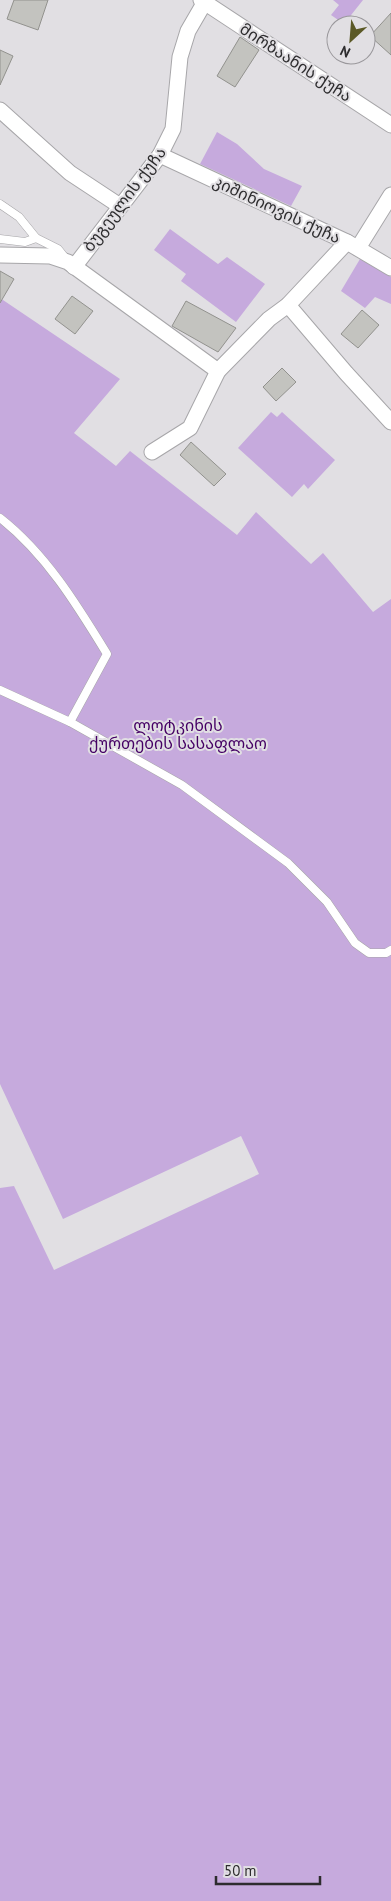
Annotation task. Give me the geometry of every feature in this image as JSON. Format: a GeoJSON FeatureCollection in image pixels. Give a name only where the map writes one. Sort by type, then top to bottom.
{"type":"FeatureCollection","features":[{"type":"Feature","properties":{"kind":"street","name":"მირზაანის ქუჩა"},"geometry":{"type":"LineString","coordinates":[[204,1],[391,125]]}},
{"type":"Feature","properties":{"kind":"street","name":"ბუგეულის ქუჩა"},"geometry":{"type":"LineString","coordinates":[[0,255],[50,256],[71,264],[120,206],[160,155],[173,129],[180,57],[188,31],[204,1]]}},
{"type":"Feature","properties":{"kind":"street"},"geometry":{"type":"LineString","coordinates":[[0,110],[70,173],[120,206]]}},
{"type":"Feature","properties":{"kind":"street","name":"კიშინიოვის ქუჩა"},"geometry":{"type":"LineString","coordinates":[[160,155],[353,245],[391,268]]}},
{"type":"Feature","properties":{"kind":"street"},"geometry":{"type":"LineString","coordinates":[[152,452],[190,428],[218,371],[269,319],[353,245],[391,195]]}},
{"type":"Feature","properties":{"kind":"street"},"geometry":{"type":"LineString","coordinates":[[71,264],[218,371]]}},
{"type":"Feature","properties":{"kind":"street"},"geometry":{"type":"LineString","coordinates":[[288,304],[346,373],[391,422]]}},
{"type":"Feature","properties":{"kind":"lane"},"geometry":{"type":"LineString","coordinates":[[0,204],[19,217],[36,238],[58,249],[71,264]]}},
{"type":"Feature","properties":{"kind":"lane"},"geometry":{"type":"LineString","coordinates":[[0,239],[16,242],[36,238]]}},
{"type":"Feature","properties":{"kind":"lane"},"geometry":{"type":"LineString","coordinates":[[0,518],[38,554],[72,598],[107,654],[70,722]]}},
{"type":"Feature","properties":{"kind":"lane"},"geometry":{"type":"LineString","coordinates":[[0,690],[70,722],[182,786],[288,863],[327,902],[355,943],[369,953],[386,953],[391,950]]}},
{"type":"Feature","properties":{"kind":"green space"},"geometry":{"type":"Polygon","coordinates":[[[333,0],[363,0],[351,15],[331,15],[339,5],[333,0]]]}},
{"type":"Feature","properties":{"kind":"green space"},"geometry":{"type":"Polygon","coordinates":[[[217,132],[237,144],[264,169],[302,186],[291,206],[200,164],[217,132]]]}},
{"type":"Feature","properties":{"kind":"green space"},"geometry":{"type":"Polygon","coordinates":[[[170,229],[218,264],[227,257],[265,284],[236,322],[181,281],[186,274],[154,250],[170,229]]]}},
{"type":"Feature","properties":{"kind":"green space"},"geometry":{"type":"Polygon","coordinates":[[[360,259],[391,277],[391,304],[375,297],[365,308],[341,291],[360,259]]]}},
{"type":"Feature","properties":{"kind":"green space","name":"ლოტკინის ქურთების სასაფლაო"},"geometry":{"type":"Polygon","coordinates":[[[0,298],[120,379],[74,433],[116,466],[130,451],[237,535],[256,512],[311,564],[323,553],[373,612],[391,599],[391,1901],[0,1901],[0,1188],[14,1186],[54,1270],[259,1174],[241,1136],[63,1219],[0,1084],[0,298]]]}},
{"type":"Feature","properties":{"kind":"green space"},"geometry":{"type":"Polygon","coordinates":[[[271,412],[277,417],[282,412],[335,460],[308,489],[304,484],[292,497],[238,448],[271,412]]]}},
{"type":"Feature","properties":{"kind":"building"},"geometry":{"type":"Polygon","coordinates":[[[14,0],[48,0],[38,30],[7,19],[14,0]]]}},
{"type":"Feature","properties":{"kind":"building"},"geometry":{"type":"Polygon","coordinates":[[[391,13],[391,55],[376,41],[376,29],[391,13]]]}},
{"type":"Feature","properties":{"kind":"building"},"geometry":{"type":"Polygon","coordinates":[[[240,37],[259,50],[235,87],[217,76],[240,37]]]}},
{"type":"Feature","properties":{"kind":"building"},"geometry":{"type":"Polygon","coordinates":[[[0,50],[13,56],[0,85],[0,50]]]}},
{"type":"Feature","properties":{"kind":"building"},"geometry":{"type":"Polygon","coordinates":[[[0,271],[14,279],[0,303],[0,271]]]}},
{"type":"Feature","properties":{"kind":"building"},"geometry":{"type":"Polygon","coordinates":[[[72,296],[93,311],[75,334],[55,319],[72,296]]]}},
{"type":"Feature","properties":{"kind":"building"},"geometry":{"type":"Polygon","coordinates":[[[186,301],[236,328],[218,352],[172,326],[186,301]]]}},
{"type":"Feature","properties":{"kind":"building"},"geometry":{"type":"Polygon","coordinates":[[[362,310],[379,325],[358,348],[341,334],[362,310]]]}},
{"type":"Feature","properties":{"kind":"building"},"geometry":{"type":"Polygon","coordinates":[[[282,368],[296,382],[276,401],[263,387],[282,368]]]}},
{"type":"Feature","properties":{"kind":"building"},"geometry":{"type":"Polygon","coordinates":[[[191,442],[226,474],[214,486],[180,455],[191,442]]]}}]}
